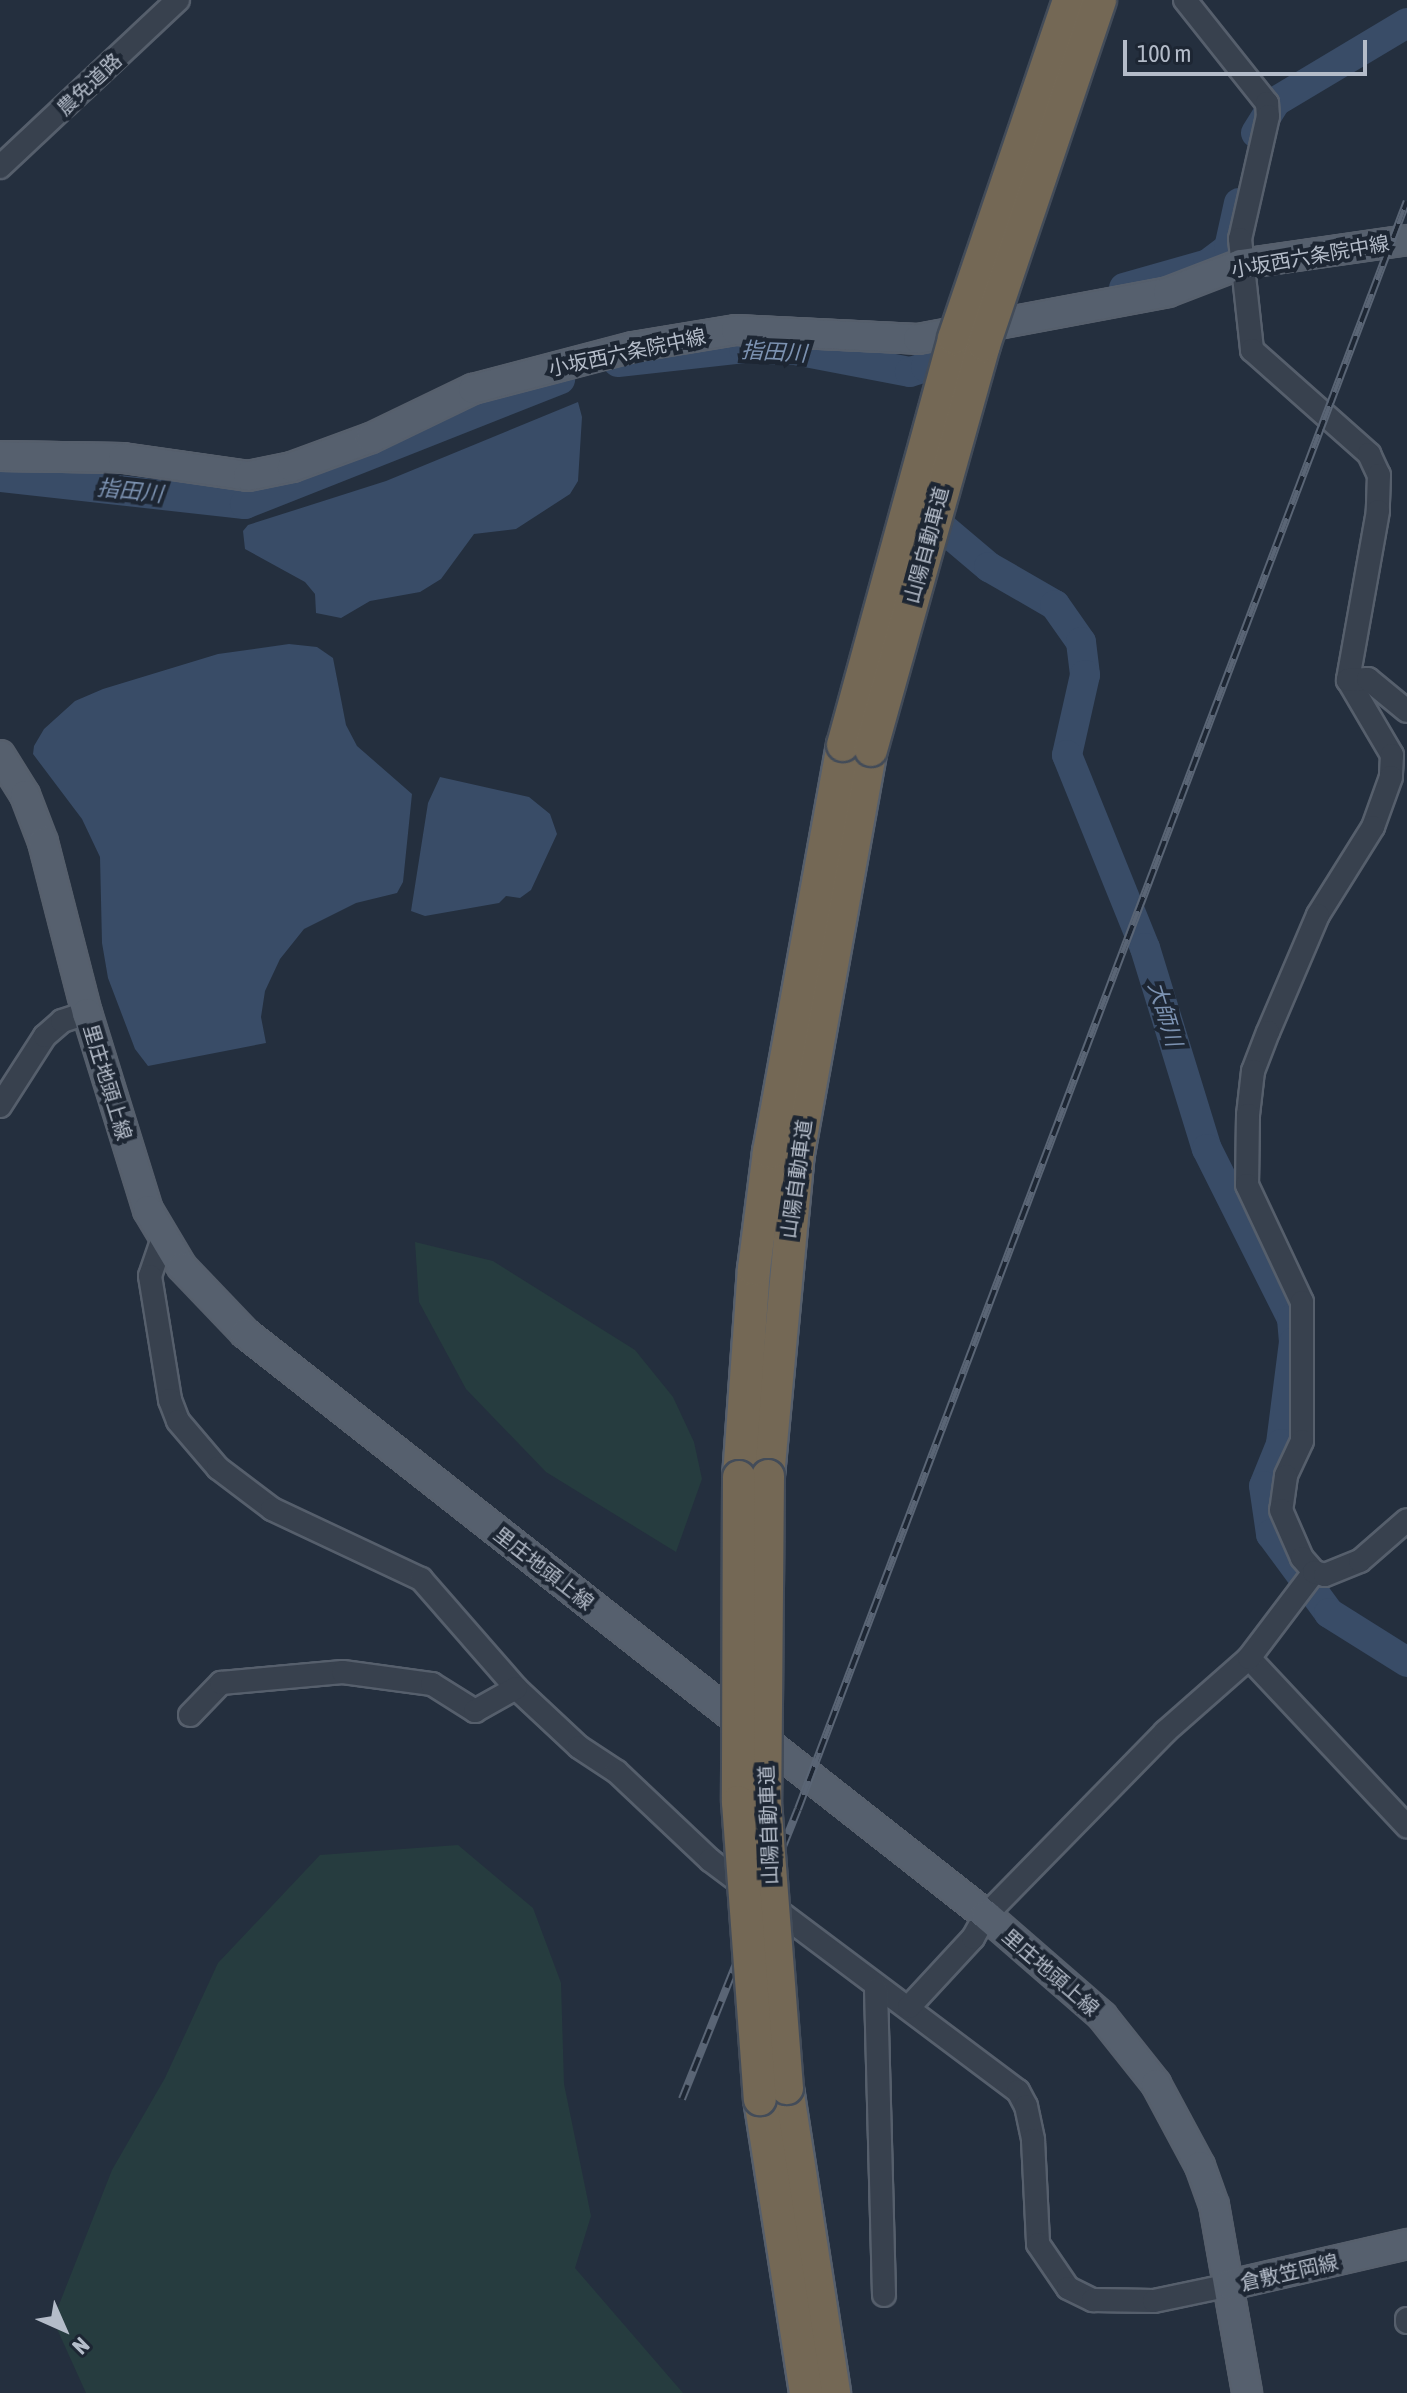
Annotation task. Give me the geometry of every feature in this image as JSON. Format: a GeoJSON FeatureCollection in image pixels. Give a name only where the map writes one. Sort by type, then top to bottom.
{"type":"FeatureCollection","features":[{"type":"Feature","properties":{"kind":"highway","name":"山陽自動車道"},"geometry":{"type":"LineString","coordinates":[[806,2393],[774,2093],[738,1802],[754,1477],[754,1269],[769,1152],[857,748],[954,338],[1069,0]]}},
{"type":"Feature","properties":{"kind":"highway","name":"山陽自動車道"},"geometry":{"type":"LineString","coordinates":[[857,748],[984,345],[1100,0]]}},
{"type":"Feature","properties":{"kind":"highway","name":"山陽自動車道"},"geometry":{"type":"LineString","coordinates":[[774,2093],[834,2393]]}},
{"type":"Feature","properties":{"kind":"main road","name":"小坂西六条院中線"},"geometry":{"type":"LineString","coordinates":[[0,456],[123,458],[248,476],[292,467],[371,438],[473,389],[633,347],[736,330],[952,333],[1168,292],[1241,264],[1407,240]]}},
{"type":"Feature","properties":{"kind":"main road","name":"里庄地頭上線"},"geometry":{"type":"LineString","coordinates":[[0,755],[25,795],[43,842],[87,1013],[148,1210],[163,1238],[204,1293],[245,1333],[986,1915],[1102,2016],[1156,2084],[1200,2166],[1214,2205],[1230,2285]]}},
{"type":"Feature","properties":{"kind":"main road","name":"倉敷笠岡線"},"geometry":{"type":"LineString","coordinates":[[1247,2393],[1230,2285],[1405,2249]]}},
{"type":"Feature","properties":{"kind":"street","name":"農免道路"},"geometry":{"type":"LineString","coordinates":[[0,167],[178,0]]}},
{"type":"Feature","properties":{"kind":"street"},"geometry":{"type":"LineString","coordinates":[[1185,0],[1268,110],[1240,239],[1252,350],[1369,454],[1379,475],[1378,511],[1348,680],[1392,755],[1391,777],[1373,827],[1318,915],[1268,1032],[1253,1071],[1248,1115],[1247,1185],[1302,1302],[1302,1441],[1286,1476],[1281,1510],[1311,1579]]}},
{"type":"Feature","properties":{"kind":"street"},"geometry":{"type":"LineString","coordinates":[[1348,680],[1368,679],[1407,711]]}},
{"type":"Feature","properties":{"kind":"street"},"geometry":{"type":"LineString","coordinates":[[1,1103],[45,1036],[62,1021],[87,1013]]}},
{"type":"Feature","properties":{"kind":"street"},"geometry":{"type":"LineString","coordinates":[[163,1238],[150,1276],[178,1421],[218,1468],[272,1509],[421,1579],[516,1688],[710,1860],[876,1989],[909,2007],[1018,2091],[1026,2106],[1038,2244],[1068,2288],[1093,2300],[1154,2301],[1230,2285]]}},
{"type":"Feature","properties":{"kind":"street"},"geometry":{"type":"LineString","coordinates":[[909,2007],[973,1938],[986,1915],[1165,1732],[1249,1658],[1311,1579],[1360,1561],[1407,1520]]}},
{"type":"Feature","properties":{"kind":"street"},"geometry":{"type":"LineString","coordinates":[[1249,1658],[1407,1826]]}},
{"type":"Feature","properties":{"kind":"street"},"geometry":{"type":"LineString","coordinates":[[190,1715],[221,1683],[343,1672],[432,1684],[475,1711],[516,1688]]}},
{"type":"Feature","properties":{"kind":"street"},"geometry":{"type":"LineString","coordinates":[[876,1989],[884,2295]]}},
{"type":"Feature","properties":{"kind":"green space"},"geometry":{"type":"Polygon","coordinates":[[[415,1242],[493,1261],[635,1350],[673,1397],[694,1442],[702,1479],[676,1552],[546,1472],[466,1389],[419,1302],[415,1242]]]}},
{"type":"Feature","properties":{"kind":"green space"},"geometry":{"type":"Polygon","coordinates":[[[458,1845],[533,1908],[561,1983],[564,2084],[591,2216],[575,2268],[683,2393],[86,2393],[53,2320],[112,2170],[165,2078],[218,1963],[320,1855],[458,1845]]]}},
{"type":"Feature","properties":{"kind":"water"},"geometry":{"type":"Polygon","coordinates":[[[578,402],[582,417],[578,481],[570,494],[516,529],[474,534],[441,579],[420,592],[370,601],[341,618],[316,613],[315,594],[305,582],[245,549],[243,531],[248,525],[386,481],[578,402]]]}},
{"type":"Feature","properties":{"kind":"water"},"geometry":{"type":"Polygon","coordinates":[[[289,644],[317,647],[333,658],[346,725],[357,746],[412,794],[403,882],[397,893],[356,903],[304,929],[280,959],[265,991],[261,1017],[266,1043],[148,1066],[135,1049],[108,978],[102,943],[100,857],[82,819],[33,754],[34,746],[44,729],[75,701],[103,689],[218,654],[289,644]]]}},
{"type":"Feature","properties":{"kind":"water"},"geometry":{"type":"Polygon","coordinates":[[[440,777],[529,797],[550,814],[557,834],[531,890],[520,898],[506,896],[499,903],[425,916],[411,911],[428,803],[440,777]]]}},
{"type":"Feature","properties":{"kind":"waterway","name":"指田川"},"geometry":{"type":"LineString","coordinates":[[1256,133],[1275,102],[1407,23]]}},
{"type":"Feature","properties":{"kind":"waterway","name":"指田川"},"geometry":{"type":"LineString","coordinates":[[1124,288],[1208,264],[1229,248],[1239,203]]}},
{"type":"Feature","properties":{"kind":"waterway","name":"指田川"},"geometry":{"type":"LineString","coordinates":[[618,362],[744,348],[795,350],[910,372],[926,367],[956,330]]}},
{"type":"Feature","properties":{"kind":"waterway","name":"指田川"},"geometry":{"type":"LineString","coordinates":[[0,477],[245,504],[560,379]]}},
{"type":"Feature","properties":{"kind":"waterway","name":"大師川"},"geometry":{"type":"LineString","coordinates":[[923,503],[925,513],[989,567],[1055,605],[1081,642],[1085,675],[1067,755],[1145,948],[1207,1149],[1292,1319],[1294,1342],[1281,1444],[1264,1486],[1271,1534],[1329,1613],[1407,1662]]}},
{"type":"Feature","properties":{"kind":"railway"},"geometry":{"type":"LineString","coordinates":[[682,2099],[798,1809],[1407,201]]}}]}
